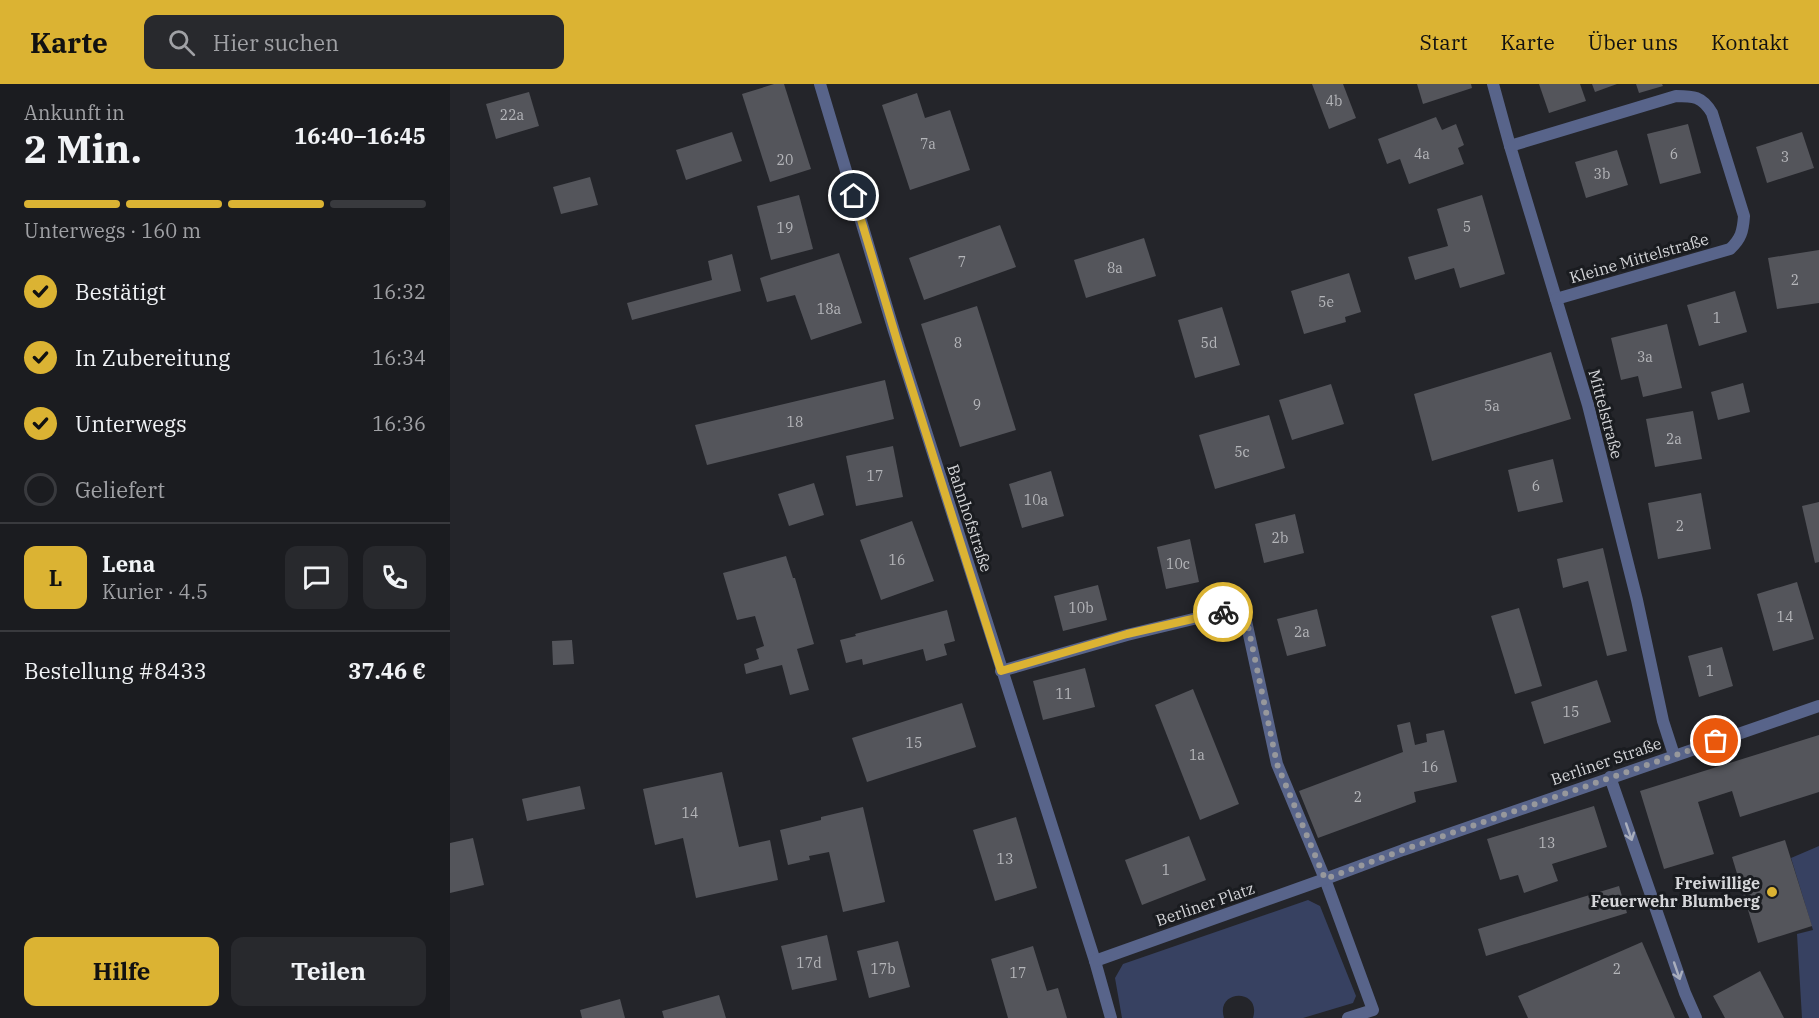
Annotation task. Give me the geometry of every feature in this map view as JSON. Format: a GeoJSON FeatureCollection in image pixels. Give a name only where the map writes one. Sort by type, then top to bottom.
{"type":"FeatureCollection","features":[{"type":"Feature","properties":{"kind":"street","name":"Bahnhofstraße"},"geometry":{"type":"LineString","coordinates":[[820,84],[897,342],[1095,961],[1111,1018]]}},
{"type":"Feature","properties":{"kind":"street","name":"Mittelstraße"},"geometry":{"type":"LineString","coordinates":[[1493,84],[1588,405],[1637,600],[1663,721],[1674,755]]}},
{"type":"Feature","properties":{"kind":"street","name":"Kleine Mittelstraße"},"geometry":{"type":"LineString","coordinates":[[1510,146],[1676,96],[1693,96],[1706,102],[1712,113],[1744,216],[1739,240],[1730,249],[1556,299]]}},
{"type":"Feature","properties":{"kind":"street"},"geometry":{"type":"LineString","coordinates":[[1001,671],[1127,634],[1244,607],[1277,764],[1325,879],[1373,1010],[1348,1018]]}},
{"type":"Feature","properties":{"kind":"street","name":"Berliner Straße"},"geometry":{"type":"LineString","coordinates":[[1403,850],[1819,705]]}},
{"type":"Feature","properties":{"kind":"street"},"geometry":{"type":"LineString","coordinates":[[1610,777],[1685,993],[1696,1018]]}},
{"type":"Feature","properties":{"kind":"street","name":"Berliner Platz"},"geometry":{"type":"LineString","coordinates":[[1095,961],[1403,850]]}},
{"type":"Feature","properties":{"kind":"shaded area"},"geometry":{"type":"Polygon","coordinates":[[[1819,846],[1819,1018],[1802,1018],[1797,934],[1813,930],[1791,858],[1819,846]]]}},
{"type":"Feature","properties":{"kind":"shaded area"},"geometry":{"type":"Polygon","coordinates":[[[1308,900],[1320,906],[1356,996],[1353,1003],[1303,1018],[1253,1018],[1254,1008],[1251,1001],[1239,996],[1232,997],[1226,1002],[1223,1008],[1224,1018],[1122,1018],[1115,978],[1123,964],[1308,900]]]}},
{"type":"Feature","properties":{"kind":"building"},"geometry":{"type":"Polygon","coordinates":[[[774,84],[784,84],[811,169],[770,182],[742,94],[774,84]]]}},
{"type":"Feature","properties":{"kind":"building"},"geometry":{"type":"Polygon","coordinates":[[[1312,84],[1343,84],[1356,118],[1329,129],[1312,84]]]}},
{"type":"Feature","properties":{"kind":"building"},"geometry":{"type":"Polygon","coordinates":[[[1417,84],[1471,84],[1472,88],[1423,104],[1417,84]]]}},
{"type":"Feature","properties":{"kind":"building"},"geometry":{"type":"Polygon","coordinates":[[[1539,84],[1580,84],[1586,101],[1549,113],[1539,84]]]}},
{"type":"Feature","properties":{"kind":"building"},"geometry":{"type":"Polygon","coordinates":[[[1592,84],[1617,84],[1595,92],[1592,84]]]}},
{"type":"Feature","properties":{"kind":"building"},"geometry":{"type":"Polygon","coordinates":[[[1636,84],[1662,84],[1663,86],[1639,93],[1636,84]]]}},
{"type":"Feature","properties":{"kind":"building"},"geometry":{"type":"Polygon","coordinates":[[[529,92],[539,126],[496,139],[486,104],[529,92]]]}},
{"type":"Feature","properties":{"kind":"building"},"geometry":{"type":"Polygon","coordinates":[[[917,93],[925,118],[950,110],[970,170],[910,190],[882,105],[917,93]]]}},
{"type":"Feature","properties":{"kind":"building"},"geometry":{"type":"Polygon","coordinates":[[[1436,117],[1442,130],[1456,124],[1464,145],[1458,148],[1464,164],[1409,184],[1400,159],[1387,164],[1378,139],[1436,117]]]}},
{"type":"Feature","properties":{"kind":"building"},"geometry":{"type":"Polygon","coordinates":[[[1688,124],[1701,173],[1660,184],[1647,134],[1688,124]]]}},
{"type":"Feature","properties":{"kind":"building"},"geometry":{"type":"Polygon","coordinates":[[[732,132],[742,161],[686,180],[676,150],[732,132]]]}},
{"type":"Feature","properties":{"kind":"building"},"geometry":{"type":"Polygon","coordinates":[[[1802,132],[1814,168],[1767,183],[1756,147],[1802,132]]]}},
{"type":"Feature","properties":{"kind":"building"},"geometry":{"type":"Polygon","coordinates":[[[1617,150],[1628,185],[1586,198],[1575,162],[1617,150]]]}},
{"type":"Feature","properties":{"kind":"building"},"geometry":{"type":"Polygon","coordinates":[[[590,177],[598,205],[561,214],[553,187],[590,177]]]}},
{"type":"Feature","properties":{"kind":"building"},"geometry":{"type":"Polygon","coordinates":[[[799,195],[813,249],[771,260],[757,206],[799,195]]]}},
{"type":"Feature","properties":{"kind":"building"},"geometry":{"type":"Polygon","coordinates":[[[1482,195],[1505,274],[1460,288],[1454,268],[1415,280],[1408,257],[1448,246],[1437,209],[1482,195]]]}},
{"type":"Feature","properties":{"kind":"building"},"geometry":{"type":"Polygon","coordinates":[[[1000,225],[1016,267],[924,300],[909,258],[1000,225]]]}},
{"type":"Feature","properties":{"kind":"building"},"geometry":{"type":"Polygon","coordinates":[[[1144,238],[1156,276],[1086,298],[1074,260],[1144,238]]]}},
{"type":"Feature","properties":{"kind":"building"},"geometry":{"type":"Polygon","coordinates":[[[1819,250],[1819,303],[1777,309],[1768,258],[1819,250]]]}},
{"type":"Feature","properties":{"kind":"building"},"geometry":{"type":"Polygon","coordinates":[[[839,253],[862,323],[811,340],[795,295],[767,302],[760,278],[839,253]]]}},
{"type":"Feature","properties":{"kind":"building"},"geometry":{"type":"Polygon","coordinates":[[[732,254],[741,291],[632,320],[627,303],[712,280],[708,261],[732,254]]]}},
{"type":"Feature","properties":{"kind":"building"},"geometry":{"type":"Polygon","coordinates":[[[1349,273],[1361,312],[1345,317],[1346,322],[1304,334],[1291,291],[1349,273]]]}},
{"type":"Feature","properties":{"kind":"building"},"geometry":{"type":"Polygon","coordinates":[[[1735,291],[1747,332],[1699,346],[1687,305],[1735,291]]]}},
{"type":"Feature","properties":{"kind":"building"},"geometry":{"type":"Polygon","coordinates":[[[977,306],[1016,430],[960,447],[921,324],[977,306]]]}},
{"type":"Feature","properties":{"kind":"building"},"geometry":{"type":"Polygon","coordinates":[[[1222,307],[1240,365],[1195,378],[1178,320],[1222,307]]]}},
{"type":"Feature","properties":{"kind":"building"},"geometry":{"type":"Polygon","coordinates":[[[1667,324],[1682,388],[1643,397],[1638,376],[1621,380],[1611,338],[1667,324]]]}},
{"type":"Feature","properties":{"kind":"building"},"geometry":{"type":"Polygon","coordinates":[[[1551,352],[1571,419],[1432,461],[1414,394],[1551,352]]]}},
{"type":"Feature","properties":{"kind":"building"},"geometry":{"type":"Polygon","coordinates":[[[885,380],[894,419],[707,465],[695,425],[885,380]]]}},
{"type":"Feature","properties":{"kind":"building"},"geometry":{"type":"Polygon","coordinates":[[[1743,383],[1750,412],[1718,420],[1711,392],[1743,383]]]}},
{"type":"Feature","properties":{"kind":"building"},"geometry":{"type":"Polygon","coordinates":[[[1331,384],[1344,424],[1292,440],[1279,400],[1331,384]]]}},
{"type":"Feature","properties":{"kind":"building"},"geometry":{"type":"Polygon","coordinates":[[[1693,411],[1702,459],[1655,467],[1646,419],[1693,411]]]}},
{"type":"Feature","properties":{"kind":"building"},"geometry":{"type":"Polygon","coordinates":[[[1269,415],[1285,468],[1215,489],[1199,435],[1269,415]]]}},
{"type":"Feature","properties":{"kind":"building"},"geometry":{"type":"Polygon","coordinates":[[[893,446],[903,497],[856,506],[846,456],[893,446]]]}},
{"type":"Feature","properties":{"kind":"building"},"geometry":{"type":"Polygon","coordinates":[[[1553,459],[1563,502],[1518,512],[1508,470],[1553,459]]]}},
{"type":"Feature","properties":{"kind":"building"},"geometry":{"type":"Polygon","coordinates":[[[1051,471],[1064,516],[1022,528],[1009,484],[1051,471]]]}},
{"type":"Feature","properties":{"kind":"building"},"geometry":{"type":"Polygon","coordinates":[[[814,483],[824,515],[789,526],[778,494],[814,483]]]}},
{"type":"Feature","properties":{"kind":"building"},"geometry":{"type":"Polygon","coordinates":[[[1701,493],[1711,549],[1658,559],[1648,503],[1701,493]]]}},
{"type":"Feature","properties":{"kind":"building"},"geometry":{"type":"Polygon","coordinates":[[[1819,502],[1819,562],[1815,563],[1802,506],[1819,502]]]}},
{"type":"Feature","properties":{"kind":"building"},"geometry":{"type":"Polygon","coordinates":[[[1295,514],[1304,553],[1264,563],[1255,524],[1295,514]]]}},
{"type":"Feature","properties":{"kind":"building"},"geometry":{"type":"Polygon","coordinates":[[[912,521],[934,581],[881,600],[860,540],[912,521]]]}},
{"type":"Feature","properties":{"kind":"building"},"geometry":{"type":"Polygon","coordinates":[[[1190,539],[1199,582],[1166,589],[1157,547],[1190,539]]]}},
{"type":"Feature","properties":{"kind":"building"},"geometry":{"type":"Polygon","coordinates":[[[1603,548],[1627,651],[1607,656],[1588,581],[1563,588],[1557,559],[1603,548]]]}},
{"type":"Feature","properties":{"kind":"building"},"geometry":{"type":"Polygon","coordinates":[[[786,556],[793,578],[795,578],[814,644],[797,649],[809,690],[790,695],[782,665],[746,674],[744,664],[759,659],[756,649],[764,646],[755,616],[737,620],[723,573],[786,556]]]}},
{"type":"Feature","properties":{"kind":"building"},"geometry":{"type":"Polygon","coordinates":[[[1797,582],[1814,639],[1773,651],[1757,594],[1797,582]]]}},
{"type":"Feature","properties":{"kind":"building"},"geometry":{"type":"Polygon","coordinates":[[[1098,585],[1107,620],[1063,631],[1054,596],[1098,585]]]}},
{"type":"Feature","properties":{"kind":"building"},"geometry":{"type":"Polygon","coordinates":[[[1519,608],[1542,686],[1515,694],[1491,616],[1519,608]]]}},
{"type":"Feature","properties":{"kind":"building"},"geometry":{"type":"Polygon","coordinates":[[[1317,609],[1326,646],[1287,656],[1277,619],[1317,609]]]}},
{"type":"Feature","properties":{"kind":"building"},"geometry":{"type":"Polygon","coordinates":[[[947,610],[955,641],[944,644],[947,655],[926,661],[923,649],[863,665],[862,659],[846,663],[840,640],[947,610]]]}},
{"type":"Feature","properties":{"kind":"building"},"geometry":{"type":"Polygon","coordinates":[[[572,640],[574,664],[553,665],[552,641],[572,640]]]}},
{"type":"Feature","properties":{"kind":"building"},"geometry":{"type":"Polygon","coordinates":[[[1722,647],[1733,686],[1699,697],[1688,656],[1722,647]]]}},
{"type":"Feature","properties":{"kind":"building"},"geometry":{"type":"Polygon","coordinates":[[[1085,668],[1095,707],[1043,720],[1033,681],[1085,668]]]}},
{"type":"Feature","properties":{"kind":"building"},"geometry":{"type":"Polygon","coordinates":[[[1597,680],[1611,722],[1544,744],[1531,702],[1597,680]]]}},
{"type":"Feature","properties":{"kind":"building"},"geometry":{"type":"Polygon","coordinates":[[[1193,689],[1239,804],[1200,820],[1155,705],[1193,689]]]}},
{"type":"Feature","properties":{"kind":"building"},"geometry":{"type":"Polygon","coordinates":[[[962,703],[976,747],[867,782],[852,738],[962,703]]]}},
{"type":"Feature","properties":{"kind":"building"},"geometry":{"type":"Polygon","coordinates":[[[1410,722],[1415,745],[1427,742],[1426,734],[1444,730],[1457,782],[1414,792],[1416,802],[1318,838],[1299,791],[1403,752],[1397,725],[1410,722]]]}},
{"type":"Feature","properties":{"kind":"building"},"geometry":{"type":"Polygon","coordinates":[[[1819,735],[1819,792],[1740,817],[1732,791],[1698,802],[1714,854],[1664,869],[1640,791],[1819,735]]]}},
{"type":"Feature","properties":{"kind":"building"},"geometry":{"type":"Polygon","coordinates":[[[722,772],[739,847],[770,840],[778,880],[696,898],[683,838],[655,845],[643,789],[722,772]]]}},
{"type":"Feature","properties":{"kind":"building"},"geometry":{"type":"Polygon","coordinates":[[[580,786],[585,809],[527,821],[522,799],[580,786]]]}},
{"type":"Feature","properties":{"kind":"building"},"geometry":{"type":"Polygon","coordinates":[[[1594,806],[1607,847],[1552,864],[1558,881],[1524,893],[1518,875],[1500,880],[1487,839],[1594,806]]]}},
{"type":"Feature","properties":{"kind":"building"},"geometry":{"type":"Polygon","coordinates":[[[863,807],[885,902],[843,912],[829,852],[809,856],[810,860],[788,865],[780,830],[863,807]]]}},
{"type":"Feature","properties":{"kind":"building"},"geometry":{"type":"Polygon","coordinates":[[[1016,817],[1037,888],[995,901],[973,830],[1016,817]]]}},
{"type":"Feature","properties":{"kind":"building"},"geometry":{"type":"Polygon","coordinates":[[[1189,836],[1206,880],[1142,905],[1125,860],[1189,836]]]}},
{"type":"Feature","properties":{"kind":"building"},"geometry":{"type":"Polygon","coordinates":[[[473,838],[484,885],[450,893],[450,843],[473,838]]]}},
{"type":"Feature","properties":{"kind":"building","name":"Freiwillige Feuerwehr Blumberg"},"geometry":{"type":"Polygon","coordinates":[[[1785,840],[1812,926],[1758,943],[1732,857],[1785,840]]]}},
{"type":"Feature","properties":{"kind":"building"},"geometry":{"type":"Polygon","coordinates":[[[1619,886],[1627,913],[1486,956],[1478,929],[1619,886]]]}},
{"type":"Feature","properties":{"kind":"building"},"geometry":{"type":"Polygon","coordinates":[[[827,935],[837,980],[792,990],[781,946],[827,935]]]}},
{"type":"Feature","properties":{"kind":"building"},"geometry":{"type":"Polygon","coordinates":[[[898,941],[910,987],[869,998],[857,951],[898,941]]]}},
{"type":"Feature","properties":{"kind":"building"},"geometry":{"type":"Polygon","coordinates":[[[1642,942],[1675,1018],[1528,1018],[1518,996],[1642,942]]]}},
{"type":"Feature","properties":{"kind":"building"},"geometry":{"type":"Polygon","coordinates":[[[1033,946],[1047,991],[1058,988],[1067,1018],[1008,1018],[991,959],[1033,946]]]}},
{"type":"Feature","properties":{"kind":"building"},"geometry":{"type":"Polygon","coordinates":[[[1760,971],[1784,1018],[1725,1018],[1713,996],[1760,971]]]}},
{"type":"Feature","properties":{"kind":"building"},"geometry":{"type":"Polygon","coordinates":[[[719,995],[726,1018],[664,1018],[662,1011],[719,995]]]}},
{"type":"Feature","properties":{"kind":"building"},"geometry":{"type":"Polygon","coordinates":[[[620,999],[625,1018],[582,1018],[580,1010],[620,999]]]}},
{"type":"Feature","properties":{"kind":"way so far"},"geometry":{"type":"LineString","coordinates":[[1223,612],[1244,607],[1277,764],[1325,879],[1716,741]]}},
{"type":"Feature","properties":{"kind":"place","name":"Freiwillige Feuerwehr Blumberg"},"geometry":{"type":"Point","coordinates":[1772,892]}},
{"type":"Feature","properties":{"kind":"route"},"geometry":{"type":"LineString","coordinates":[[854,196],[901,354],[1001,671],[1127,634],[1223,612]]}}]}
